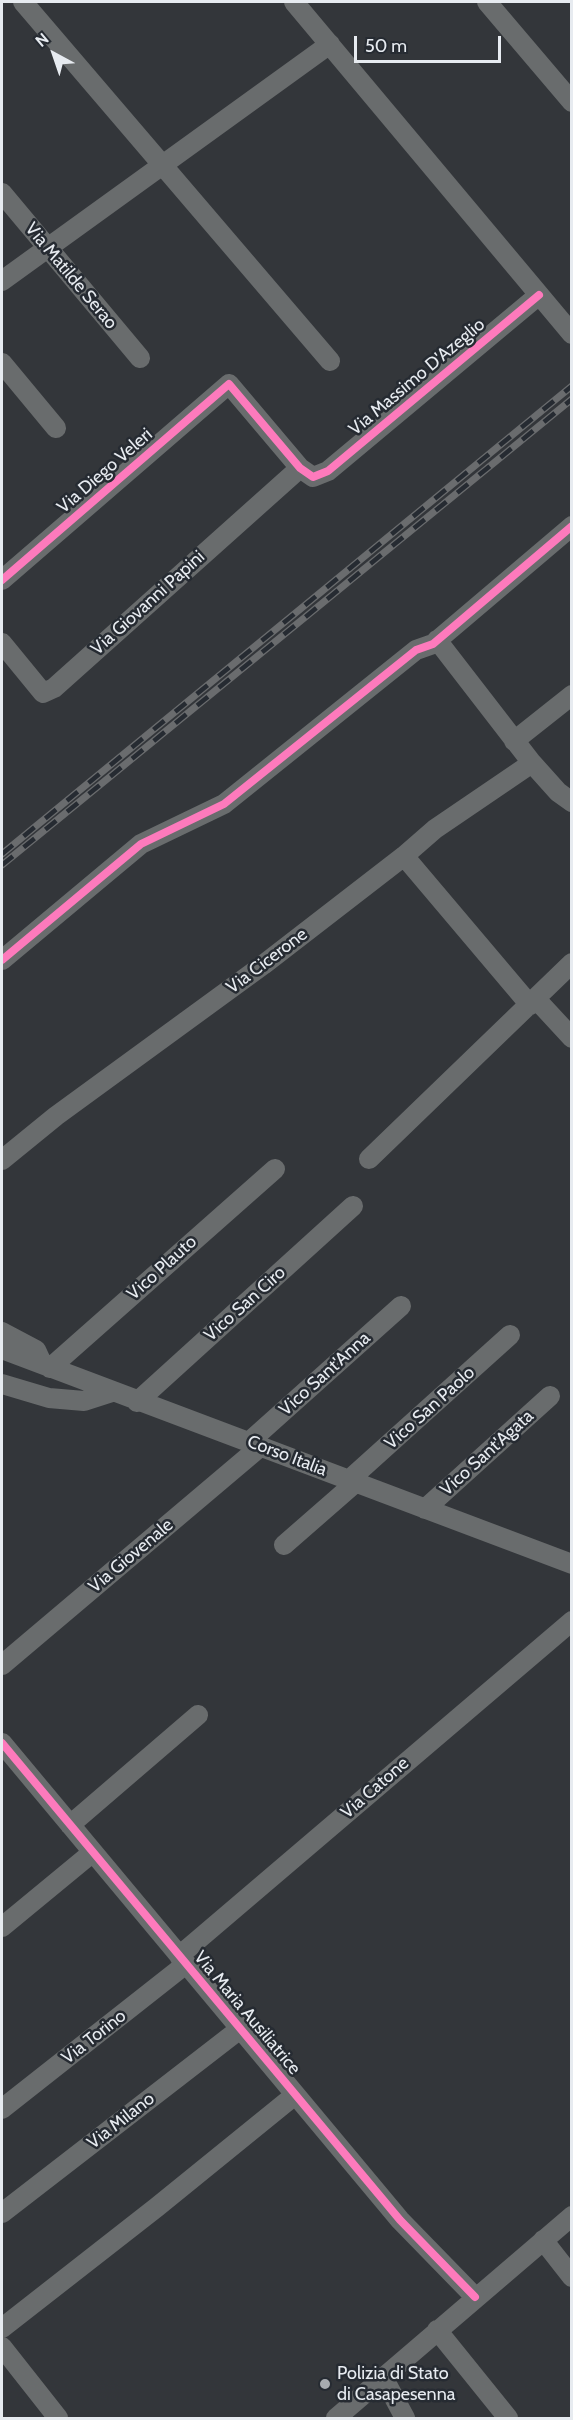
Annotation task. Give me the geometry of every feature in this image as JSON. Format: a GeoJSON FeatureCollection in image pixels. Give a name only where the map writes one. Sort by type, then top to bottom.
{"type":"FeatureCollection","features":[{"type":"Feature","properties":{"kind":"street"},"geometry":{"type":"LineString","coordinates":[[23,2],[330,361]]}},
{"type":"Feature","properties":{"kind":"street"},"geometry":{"type":"LineString","coordinates":[[294,2],[572,334]]}},
{"type":"Feature","properties":{"kind":"street"},"geometry":{"type":"LineString","coordinates":[[487,2],[572,102]]}},
{"type":"Feature","properties":{"kind":"street"},"geometry":{"type":"LineString","coordinates":[[2,281],[330,44]]}},
{"type":"Feature","properties":{"kind":"street","name":"Via Matilde Serao"},"geometry":{"type":"LineString","coordinates":[[2,193],[140,358]]}},
{"type":"Feature","properties":{"kind":"street","name":"Via Massimo D'Azeglio"},"geometry":{"type":"LineString","coordinates":[[306,472],[328,471],[539,295]]}},
{"type":"Feature","properties":{"kind":"street"},"geometry":{"type":"LineString","coordinates":[[2,363],[56,428]]}},
{"type":"Feature","properties":{"kind":"street","name":"Via Diego Veleri"},"geometry":{"type":"LineString","coordinates":[[2,580],[228,384],[306,472]]}},
{"type":"Feature","properties":{"kind":"street","name":"Via Giovanni Papini"},"geometry":{"type":"LineString","coordinates":[[2,643],[43,693],[54,688],[306,472]]}},
{"type":"Feature","properties":{"kind":"street"},"geometry":{"type":"LineString","coordinates":[[2,960],[141,844],[224,804],[416,650],[437,640],[572,526]]}},
{"type":"Feature","properties":{"kind":"street"},"geometry":{"type":"LineString","coordinates":[[437,640],[532,763],[558,792],[572,802]]}},
{"type":"Feature","properties":{"kind":"street"},"geometry":{"type":"LineString","coordinates":[[514,741],[572,695]]}},
{"type":"Feature","properties":{"kind":"street","name":"Via Cicerone"},"geometry":{"type":"LineString","coordinates":[[2,1160],[75,1102],[263,966],[435,830],[532,763]]}},
{"type":"Feature","properties":{"kind":"street"},"geometry":{"type":"LineString","coordinates":[[404,856],[533,1002],[572,1038]]}},
{"type":"Feature","properties":{"kind":"street"},"geometry":{"type":"LineString","coordinates":[[369,1158],[572,963]]}},
{"type":"Feature","properties":{"kind":"street","name":"Vico Plauto"},"geometry":{"type":"LineString","coordinates":[[46,1367],[274,1169]]}},
{"type":"Feature","properties":{"kind":"street","name":"Vico San Ciro"},"geometry":{"type":"LineString","coordinates":[[137,1402],[353,1206]]}},
{"type":"Feature","properties":{"kind":"street","name":"Vico Sant'Anna"},"geometry":{"type":"LineString","coordinates":[[255,1444],[401,1306]]}},
{"type":"Feature","properties":{"kind":"street"},"geometry":{"type":"LineString","coordinates":[[2,1332],[36,1350],[46,1367]]}},
{"type":"Feature","properties":{"kind":"street","name":"Vico San Paolo"},"geometry":{"type":"LineString","coordinates":[[284,1545],[510,1335]]}},
{"type":"Feature","properties":{"kind":"street","name":"Corso Italia"},"geometry":{"type":"LineString","coordinates":[[2,1349],[137,1402],[255,1444],[572,1564]]}},
{"type":"Feature","properties":{"kind":"street"},"geometry":{"type":"LineString","coordinates":[[2,1384],[49,1398],[84,1401],[112,1392]]}},
{"type":"Feature","properties":{"kind":"street","name":"Vico Sant'Agata"},"geometry":{"type":"LineString","coordinates":[[425,1509],[550,1396]]}},
{"type":"Feature","properties":{"kind":"street","name":"Via Giovenale"},"geometry":{"type":"LineString","coordinates":[[2,1665],[255,1444]]}},
{"type":"Feature","properties":{"kind":"street","name":"Via Catone"},"geometry":{"type":"LineString","coordinates":[[183,1960],[572,1621]]}},
{"type":"Feature","properties":{"kind":"street"},"geometry":{"type":"LineString","coordinates":[[70,1825],[198,1715]]}},
{"type":"Feature","properties":{"kind":"street","name":"Via Maria Ausiliatrice"},"geometry":{"type":"LineString","coordinates":[[2,1743],[400,2220],[475,2297]]}},
{"type":"Feature","properties":{"kind":"street"},"geometry":{"type":"LineString","coordinates":[[2,1927],[93,1852]]}},
{"type":"Feature","properties":{"kind":"street","name":"Via Torino"},"geometry":{"type":"LineString","coordinates":[[2,2109],[183,1960]]}},
{"type":"Feature","properties":{"kind":"street","name":"Via Milano"},"geometry":{"type":"LineString","coordinates":[[2,2213],[240,2029]]}},
{"type":"Feature","properties":{"kind":"street"},"geometry":{"type":"LineString","coordinates":[[2,2328],[295,2095]]}},
{"type":"Feature","properties":{"kind":"street"},"geometry":{"type":"LineString","coordinates":[[336,2418],[572,2216]]}},
{"type":"Feature","properties":{"kind":"street"},"geometry":{"type":"LineString","coordinates":[[543,2240],[572,2277]]}},
{"type":"Feature","properties":{"kind":"street"},"geometry":{"type":"LineString","coordinates":[[437,2330],[508,2418]]}},
{"type":"Feature","properties":{"kind":"street"},"geometry":{"type":"LineString","coordinates":[[2,2347],[58,2418]]}},
{"type":"Feature","properties":{"kind":"street"},"geometry":{"type":"LineString","coordinates":[[383,2377],[405,2418]]}},
{"type":"Feature","properties":{"kind":"railway"},"geometry":{"type":"LineString","coordinates":[[2,854],[572,386]]}},
{"type":"Feature","properties":{"kind":"railway"},"geometry":{"type":"LineString","coordinates":[[2,865],[572,399]]}},
{"type":"Feature","properties":{"kind":"cycle path"},"geometry":{"type":"LineString","coordinates":[[2,580],[229,384],[300,468],[313,477],[328,471],[539,295]]}},
{"type":"Feature","properties":{"kind":"cycle path"},"geometry":{"type":"LineString","coordinates":[[2,960],[141,844],[224,804],[416,650],[433,644],[572,526]]}},
{"type":"Feature","properties":{"kind":"cycle path"},"geometry":{"type":"LineString","coordinates":[[2,1743],[400,2220],[475,2297]]}},
{"type":"Feature","properties":{"kind":"place","name":"Polizia di Stato di Casapesenna"},"geometry":{"type":"Point","coordinates":[325,2384]}}]}
